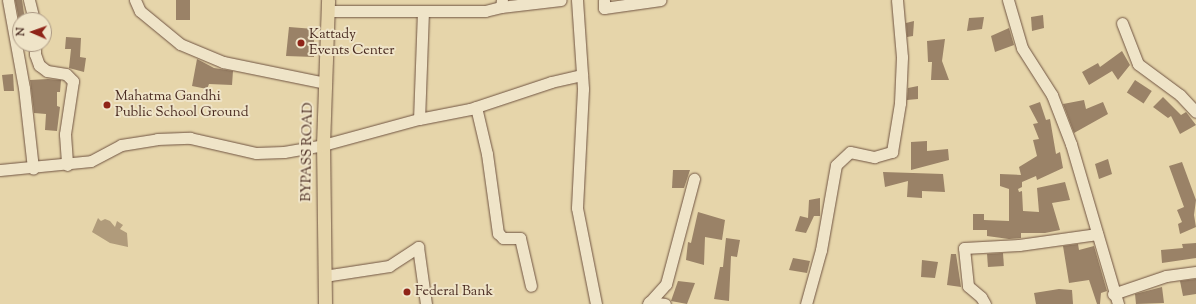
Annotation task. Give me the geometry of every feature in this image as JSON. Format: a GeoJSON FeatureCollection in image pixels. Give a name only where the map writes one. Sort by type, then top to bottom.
{"type":"FeatureCollection","features":[{"type":"Feature","properties":{"kind":"main road","name":"BYPASS ROAD"},"geometry":{"type":"LineString","coordinates":[[325,304],[323,145],[328,5]]}},
{"type":"Feature","properties":{"kind":"street"},"geometry":{"type":"LineString","coordinates":[[8,0],[24,88],[33,168]]}},
{"type":"Feature","properties":{"kind":"street"},"geometry":{"type":"LineString","coordinates":[[29,0],[32,12]]}},
{"type":"Feature","properties":{"kind":"street"},"geometry":{"type":"LineString","coordinates":[[135,0],[140,11],[180,44],[223,62],[326,83]]}},
{"type":"Feature","properties":{"kind":"street"},"geometry":{"type":"LineString","coordinates":[[328,5],[423,11],[485,11],[501,3],[561,0]]}},
{"type":"Feature","properties":{"kind":"street"},"geometry":{"type":"LineString","coordinates":[[577,0],[582,75],[578,160],[580,184],[576,208],[596,304]]}},
{"type":"Feature","properties":{"kind":"street"},"geometry":{"type":"LineString","coordinates":[[604,0],[604,8],[660,0]]}},
{"type":"Feature","properties":{"kind":"street"},"geometry":{"type":"LineString","coordinates":[[806,304],[822,250],[836,165],[850,152],[874,157],[892,152],[900,104],[902,57],[897,0]]}},
{"type":"Feature","properties":{"kind":"street"},"geometry":{"type":"LineString","coordinates":[[1008,0],[1022,48],[1052,95],[1071,144],[1113,294],[1118,304]]}},
{"type":"Feature","properties":{"kind":"street"},"geometry":{"type":"LineString","coordinates":[[419,119],[423,11]]}},
{"type":"Feature","properties":{"kind":"street"},"geometry":{"type":"LineString","coordinates":[[1122,23],[1138,64],[1180,95],[1196,112]]}},
{"type":"Feature","properties":{"kind":"street"},"geometry":{"type":"LineString","coordinates":[[35,52],[39,65],[47,71],[66,74],[73,81],[65,134],[67,165]]}},
{"type":"Feature","properties":{"kind":"street"},"geometry":{"type":"LineString","coordinates":[[0,170],[67,165],[91,161],[132,142],[157,139],[190,138],[264,154],[323,145],[419,119],[444,116],[551,82],[582,75]]}},
{"type":"Feature","properties":{"kind":"street"},"geometry":{"type":"LineString","coordinates":[[476,107],[487,154],[498,233],[503,238],[520,238],[531,286]]}},
{"type":"Feature","properties":{"kind":"street"},"geometry":{"type":"LineString","coordinates":[[648,303],[666,284],[694,179]]}},
{"type":"Feature","properties":{"kind":"street"},"geometry":{"type":"LineString","coordinates":[[985,304],[981,297],[968,286],[964,248],[1019,245],[1097,234]]}},
{"type":"Feature","properties":{"kind":"street"},"geometry":{"type":"LineString","coordinates":[[324,276],[389,266],[418,247],[426,304]]}},
{"type":"Feature","properties":{"kind":"street"},"geometry":{"type":"LineString","coordinates":[[1113,294],[1166,276],[1196,272]]}},
{"type":"Feature","properties":{"kind":"street"},"geometry":{"type":"LineString","coordinates":[[648,303],[665,304]]}},
{"type":"Feature","properties":{"kind":"shaded area"},"geometry":{"type":"Polygon","coordinates":[[[98,218],[101,221],[105,219],[110,221],[115,227],[117,221],[123,225],[120,229],[127,233],[128,247],[110,243],[92,232],[98,218]]]}},
{"type":"Feature","properties":{"kind":"building"},"geometry":{"type":"Polygon","coordinates":[[[15,0],[22,0],[24,12],[17,12],[15,0]]]}},
{"type":"Feature","properties":{"kind":"building"},"geometry":{"type":"Polygon","coordinates":[[[176,0],[190,0],[190,20],[176,20],[176,0]]]}},
{"type":"Feature","properties":{"kind":"building"},"geometry":{"type":"Polygon","coordinates":[[[1043,15],[1044,28],[1032,31],[1031,17],[1043,15]]]}},
{"type":"Feature","properties":{"kind":"building"},"geometry":{"type":"Polygon","coordinates":[[[984,17],[982,29],[967,31],[969,18],[984,17]]]}},
{"type":"Feature","properties":{"kind":"building"},"geometry":{"type":"Polygon","coordinates":[[[914,21],[913,36],[907,37],[906,23],[914,21]]]}},
{"type":"Feature","properties":{"kind":"building","name":"Kattady Events Center"},"geometry":{"type":"Polygon","coordinates":[[[289,27],[314,29],[314,57],[286,56],[289,27]]]}},
{"type":"Feature","properties":{"kind":"building"},"geometry":{"type":"Polygon","coordinates":[[[1009,28],[1014,45],[995,52],[991,36],[1009,28]]]}},
{"type":"Feature","properties":{"kind":"building"},"geometry":{"type":"Polygon","coordinates":[[[66,37],[81,38],[80,57],[86,58],[84,72],[69,68],[71,49],[65,49],[66,37]]]}},
{"type":"Feature","properties":{"kind":"building"},"geometry":{"type":"Polygon","coordinates":[[[945,39],[942,61],[949,80],[931,80],[932,62],[928,62],[927,41],[945,39]]]}},
{"type":"Feature","properties":{"kind":"building"},"geometry":{"type":"Polygon","coordinates":[[[1122,51],[1130,65],[1118,80],[1112,71],[1089,85],[1082,72],[1098,63],[1100,67],[1122,51]]]}},
{"type":"Feature","properties":{"kind":"building"},"geometry":{"type":"Polygon","coordinates":[[[197,59],[214,68],[233,71],[232,85],[209,84],[207,89],[192,86],[197,59]]]}},
{"type":"Feature","properties":{"kind":"building"},"geometry":{"type":"Polygon","coordinates":[[[13,74],[14,91],[4,91],[2,75],[13,74]]]}},
{"type":"Feature","properties":{"kind":"building"},"geometry":{"type":"Polygon","coordinates":[[[30,80],[61,80],[60,92],[57,92],[57,106],[60,107],[57,131],[45,130],[46,114],[34,113],[30,80]]]}},
{"type":"Feature","properties":{"kind":"building"},"geometry":{"type":"Polygon","coordinates":[[[1135,80],[1152,91],[1144,103],[1127,93],[1135,80]]]}},
{"type":"Feature","properties":{"kind":"building"},"geometry":{"type":"Polygon","coordinates":[[[918,86],[918,99],[907,100],[908,88],[918,86]]]}},
{"type":"Feature","properties":{"kind":"building"},"geometry":{"type":"Polygon","coordinates":[[[1163,97],[1181,115],[1186,112],[1196,125],[1180,134],[1171,116],[1168,118],[1153,107],[1163,97]]]}},
{"type":"Feature","properties":{"kind":"building"},"geometry":{"type":"Polygon","coordinates":[[[1084,100],[1086,109],[1103,102],[1108,114],[1074,133],[1063,104],[1084,100]]]}},
{"type":"Feature","properties":{"kind":"building"},"geometry":{"type":"Polygon","coordinates":[[[1040,102],[1046,120],[1050,119],[1056,154],[1060,152],[1063,168],[1037,180],[1036,176],[1022,182],[1022,187],[1018,189],[1019,192],[1022,191],[1023,211],[1039,212],[1037,188],[1065,182],[1070,200],[1052,203],[1060,230],[1045,233],[1021,233],[1021,238],[1009,239],[987,236],[987,230],[973,230],[973,214],[984,214],[984,220],[1009,221],[1009,189],[1000,186],[1000,174],[1021,175],[1019,167],[1037,156],[1033,140],[1039,139],[1033,124],[1038,123],[1029,106],[1040,102]]]}},
{"type":"Feature","properties":{"kind":"building"},"geometry":{"type":"Polygon","coordinates":[[[927,141],[927,151],[948,149],[949,160],[911,170],[911,142],[927,141]]]}},
{"type":"Feature","properties":{"kind":"building"},"geometry":{"type":"Polygon","coordinates":[[[1108,159],[1112,174],[1099,179],[1095,164],[1108,159]]]}},
{"type":"Feature","properties":{"kind":"building"},"geometry":{"type":"Polygon","coordinates":[[[1182,162],[1196,200],[1194,215],[1196,227],[1180,234],[1178,224],[1182,222],[1177,210],[1184,207],[1169,166],[1182,162]]]}},
{"type":"Feature","properties":{"kind":"building"},"geometry":{"type":"Polygon","coordinates":[[[673,170],[690,170],[684,188],[672,188],[673,170]]]}},
{"type":"Feature","properties":{"kind":"building"},"geometry":{"type":"Polygon","coordinates":[[[883,172],[943,174],[945,192],[922,191],[922,198],[907,197],[908,181],[885,187],[883,172]]]}},
{"type":"Feature","properties":{"kind":"building"},"geometry":{"type":"Polygon","coordinates":[[[820,198],[820,216],[814,216],[806,233],[795,231],[800,216],[808,218],[809,200],[820,198]]]}},
{"type":"Feature","properties":{"kind":"building"},"geometry":{"type":"Polygon","coordinates":[[[698,212],[725,220],[722,240],[705,237],[704,265],[686,260],[688,242],[691,243],[698,212]]]}},
{"type":"Feature","properties":{"kind":"building"},"geometry":{"type":"Polygon","coordinates":[[[726,238],[740,240],[737,257],[731,256],[729,301],[714,299],[720,267],[723,267],[726,238]]]}},
{"type":"Feature","properties":{"kind":"building"},"geometry":{"type":"Polygon","coordinates":[[[1196,243],[1196,258],[1162,263],[1161,250],[1183,248],[1182,244],[1196,243]]]}},
{"type":"Feature","properties":{"kind":"building"},"geometry":{"type":"Polygon","coordinates":[[[1078,244],[1079,250],[1094,246],[1107,291],[1101,293],[1100,304],[1097,304],[1089,280],[1069,283],[1063,246],[1078,244]]]}},
{"type":"Feature","properties":{"kind":"building"},"geometry":{"type":"Polygon","coordinates":[[[1003,253],[1004,266],[988,267],[987,254],[1003,253]]]}},
{"type":"Feature","properties":{"kind":"building"},"geometry":{"type":"Polygon","coordinates":[[[951,254],[956,254],[961,287],[947,285],[951,254]]]}},
{"type":"Feature","properties":{"kind":"building"},"geometry":{"type":"Polygon","coordinates":[[[793,258],[810,261],[807,273],[789,270],[793,258]]]}},
{"type":"Feature","properties":{"kind":"building"},"geometry":{"type":"Polygon","coordinates":[[[922,260],[938,262],[935,278],[921,277],[922,260]]]}},
{"type":"Feature","properties":{"kind":"building"},"geometry":{"type":"Polygon","coordinates":[[[1196,279],[1196,294],[1183,296],[1180,281],[1196,279]]]}},
{"type":"Feature","properties":{"kind":"building"},"geometry":{"type":"Polygon","coordinates":[[[678,281],[695,283],[687,304],[671,301],[678,281]]]}},
{"type":"Feature","properties":{"kind":"building"},"geometry":{"type":"Polygon","coordinates":[[[1162,287],[1164,303],[1136,304],[1135,294],[1162,287]]]}},
{"type":"Feature","properties":{"kind":"building"},"geometry":{"type":"Polygon","coordinates":[[[1059,289],[1072,290],[1073,304],[1036,304],[1034,293],[1059,289]]]}},
{"type":"Feature","properties":{"kind":"place","name":"Kattady Events Center"},"geometry":{"type":"Point","coordinates":[301,43]}},
{"type":"Feature","properties":{"kind":"place","name":"Mahatma Gandhi Public School Ground"},"geometry":{"type":"Point","coordinates":[107,105]}},
{"type":"Feature","properties":{"kind":"place","name":"Federal Bank"},"geometry":{"type":"Point","coordinates":[407,292]}}]}
